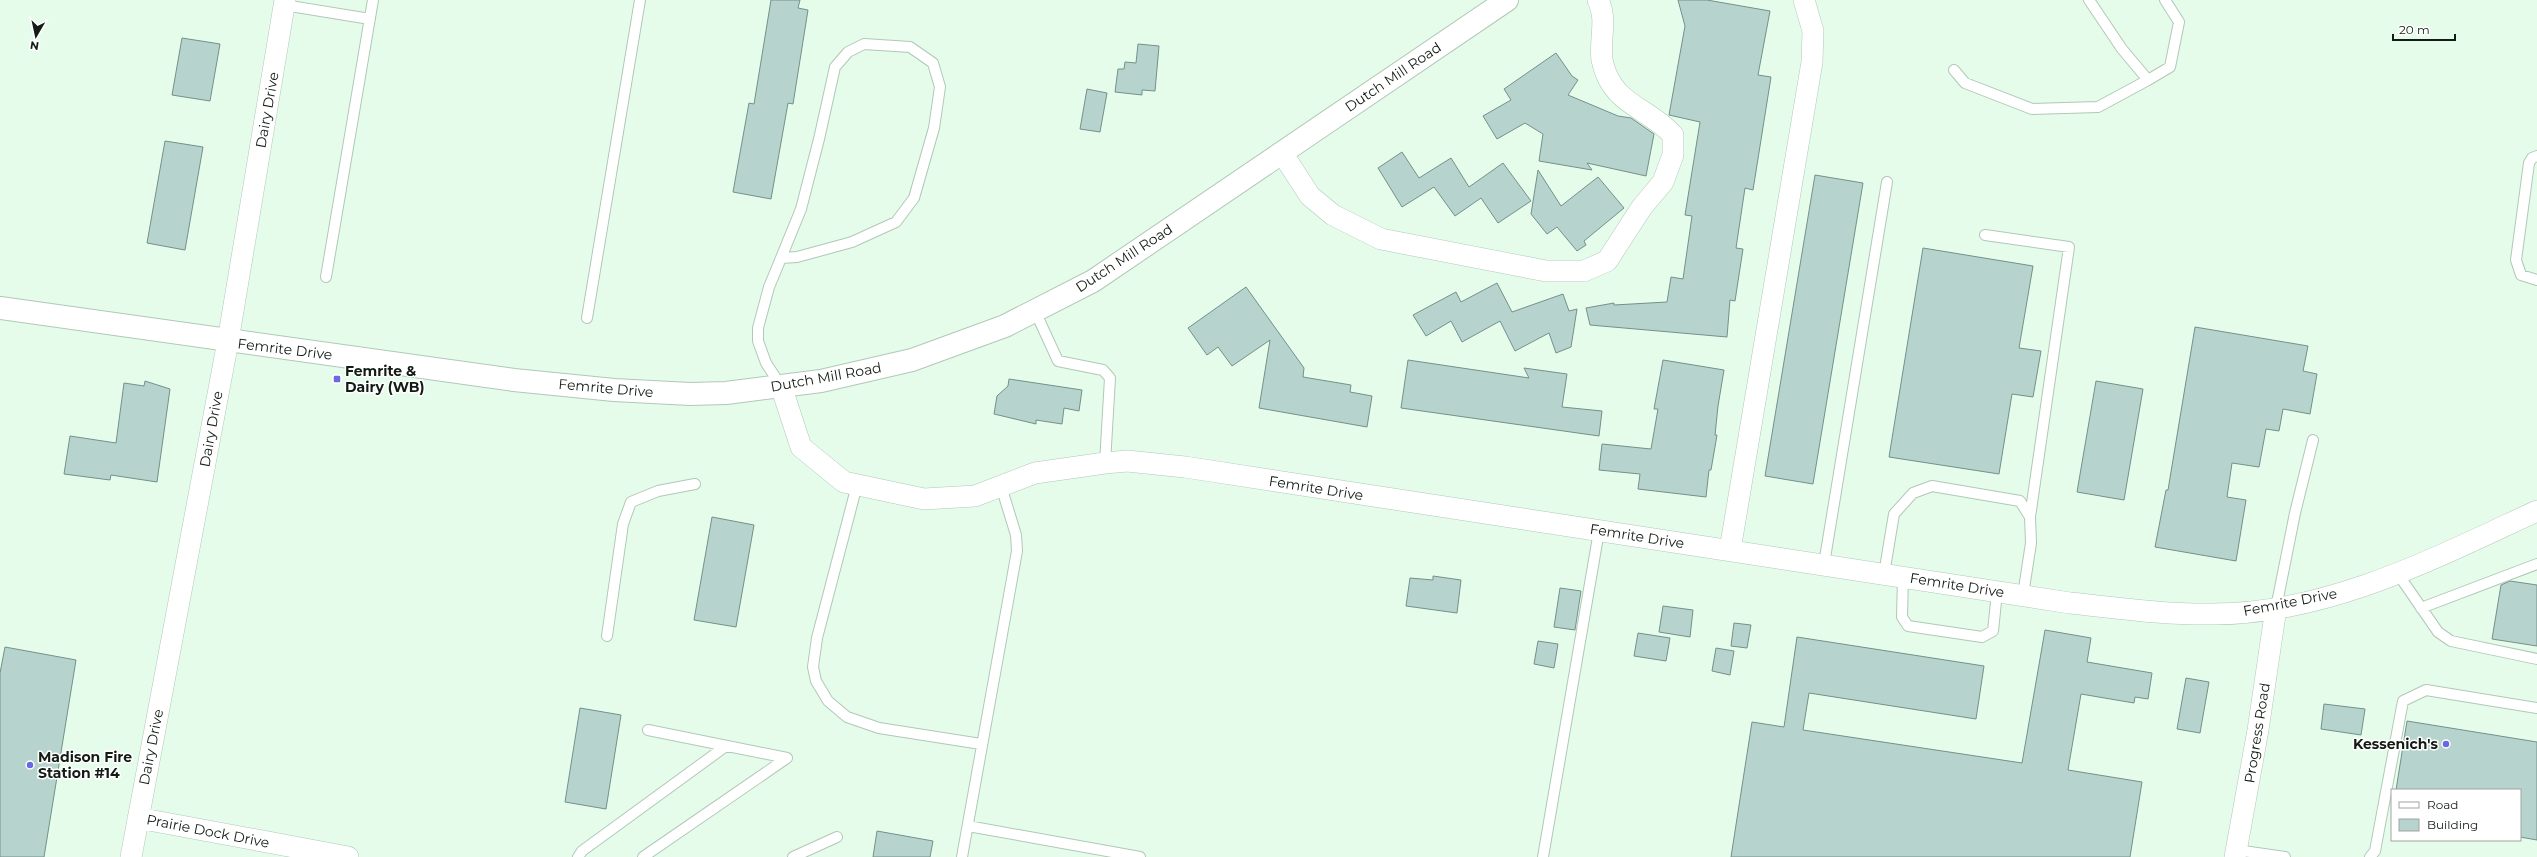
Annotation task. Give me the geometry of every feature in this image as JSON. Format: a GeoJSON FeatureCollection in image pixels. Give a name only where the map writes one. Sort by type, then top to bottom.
{"type":"FeatureCollection","features":[{"type":"Feature","properties":{"kind":"street","name":"Dutch Mill Road"},"geometry":{"type":"LineString","coordinates":[[690,394],[726,393],[821,381],[912,360],[1005,326],[1093,281],[1507,0]]}},
{"type":"Feature","properties":{"kind":"street"},"geometry":{"type":"LineString","coordinates":[[1282,153],[1310,196],[1333,215],[1381,239],[1546,271],[1584,271],[1607,261],[1642,207],[1663,182],[1673,155],[1673,135],[1664,125],[1623,100],[1608,78],[1602,59],[1602,8],[1598,0]]}},
{"type":"Feature","properties":{"kind":"street"},"geometry":{"type":"LineString","coordinates":[[1730,550],[1812,62],[1813,31],[1804,0]]}},
{"type":"Feature","properties":{"kind":"street","name":"Dairy Drive"},"geometry":{"type":"LineString","coordinates":[[131,857],[228,341],[285,2]]}},
{"type":"Feature","properties":{"kind":"street","name":"Femrite Drive"},"geometry":{"type":"LineString","coordinates":[[0,308],[514,380],[614,390],[690,394]]}},
{"type":"Feature","properties":{"kind":"street","name":"Femrite Drive"},"geometry":{"type":"LineString","coordinates":[[781,386],[801,447],[844,482],[924,499],[974,496],[1035,473],[1127,461],[1185,467],[2070,603],[2166,612],[2214,614],[2276,608],[2310,601],[2398,574],[2537,510]]}},
{"type":"Feature","properties":{"kind":"street","name":"Progress Road"},"geometry":{"type":"LineString","coordinates":[[2236,854],[2258,730],[2276,608]]}},
{"type":"Feature","properties":{"kind":"street","name":"Prairie Dock Drive"},"geometry":{"type":"LineString","coordinates":[[138,818],[318,854],[348,857]]}},
{"type":"Feature","properties":{"kind":"lane"},"geometry":{"type":"LineString","coordinates":[[326,277],[373,0]]}},
{"type":"Feature","properties":{"kind":"lane"},"geometry":{"type":"LineString","coordinates":[[587,318],[640,0]]}},
{"type":"Feature","properties":{"kind":"lane"},"geometry":{"type":"LineString","coordinates":[[2089,0],[2122,49],[2148,80]]}},
{"type":"Feature","properties":{"kind":"lane"},"geometry":{"type":"LineString","coordinates":[[1954,70],[1965,83],[2032,109],[2098,107],[2170,67],[2180,22],[2164,0]]}},
{"type":"Feature","properties":{"kind":"lane"},"geometry":{"type":"LineString","coordinates":[[285,2],[370,19]]}},
{"type":"Feature","properties":{"kind":"lane"},"geometry":{"type":"LineString","coordinates":[[781,258],[797,257],[852,242],[896,222],[914,198],[934,128],[940,87],[933,63],[910,46],[864,44],[848,52],[835,67],[819,139],[801,209],[781,258],[769,288],[758,328],[758,341],[766,363],[781,386]]}},
{"type":"Feature","properties":{"kind":"lane"},"geometry":{"type":"LineString","coordinates":[[2537,156],[2532,158],[2530,163],[2516,260],[2521,275],[2537,280]]}},
{"type":"Feature","properties":{"kind":"lane"},"geometry":{"type":"LineString","coordinates":[[1824,564],[1887,182]]}},
{"type":"Feature","properties":{"kind":"lane"},"geometry":{"type":"LineString","coordinates":[[1985,235],[2069,247],[2030,518],[2031,543],[2023,595]]}},
{"type":"Feature","properties":{"kind":"lane"},"geometry":{"type":"LineString","coordinates":[[1035,311],[1058,361],[1103,370],[1110,378],[1105,463]]}},
{"type":"Feature","properties":{"kind":"lane"},"geometry":{"type":"LineString","coordinates":[[2276,608],[2295,512],[2313,440]]}},
{"type":"Feature","properties":{"kind":"lane"},"geometry":{"type":"LineString","coordinates":[[607,636],[623,524],[631,502],[658,491],[695,484]]}},
{"type":"Feature","properties":{"kind":"lane"},"geometry":{"type":"LineString","coordinates":[[857,485],[817,638],[813,667],[816,681],[828,701],[847,717],[879,728],[981,744]]}},
{"type":"Feature","properties":{"kind":"lane"},"geometry":{"type":"LineString","coordinates":[[962,857],[981,744],[1017,551],[1013,523],[1001,486]]}},
{"type":"Feature","properties":{"kind":"lane"},"geometry":{"type":"LineString","coordinates":[[1997,592],[1993,631],[1982,637],[1908,626],[1902,617],[1894,576],[1894,514],[1913,493],[1932,486],[2020,501],[2030,518]]}},
{"type":"Feature","properties":{"kind":"lane"},"geometry":{"type":"LineString","coordinates":[[1543,857],[1599,531]]}},
{"type":"Feature","properties":{"kind":"lane"},"geometry":{"type":"LineString","coordinates":[[2421,608],[2537,564]]}},
{"type":"Feature","properties":{"kind":"lane"},"geometry":{"type":"LineString","coordinates":[[2398,574],[2438,632],[2451,641],[2537,660]]}},
{"type":"Feature","properties":{"kind":"lane"},"geometry":{"type":"LineString","coordinates":[[2370,857],[2375,851],[2403,701],[2426,690],[2537,708]]}},
{"type":"Feature","properties":{"kind":"lane"},"geometry":{"type":"LineString","coordinates":[[643,857],[787,758],[648,730]]}},
{"type":"Feature","properties":{"kind":"lane"},"geometry":{"type":"LineString","coordinates":[[578,857],[582,851],[726,746]]}},
{"type":"Feature","properties":{"kind":"lane"},"geometry":{"type":"LineString","coordinates":[[968,826],[1140,857]]}},
{"type":"Feature","properties":{"kind":"lane"},"geometry":{"type":"LineString","coordinates":[[793,857],[837,837]]}},
{"type":"Feature","properties":{"kind":"lane"},"geometry":{"type":"LineString","coordinates":[[2236,854],[2286,857]]}},
{"type":"Feature","properties":{"kind":"building"},"geometry":{"type":"Polygon","coordinates":[[[771,0],[800,0],[798,8],[808,10],[793,104],[788,103],[771,199],[733,192],[749,103],[754,104],[771,0]]]}},
{"type":"Feature","properties":{"kind":"building"},"geometry":{"type":"Polygon","coordinates":[[[1678,0],[1707,0],[1770,11],[1758,75],[1771,77],[1753,190],[1745,188],[1736,248],[1743,249],[1735,301],[1730,300],[1727,337],[1590,325],[1586,308],[1614,303],[1614,305],[1667,302],[1671,277],[1683,279],[1692,216],[1685,215],[1700,122],[1669,115],[1685,26],[1678,0]]]}},
{"type":"Feature","properties":{"kind":"building"},"geometry":{"type":"Polygon","coordinates":[[[182,38],[220,44],[210,101],[172,95],[182,38]]]}},
{"type":"Feature","properties":{"kind":"building"},"geometry":{"type":"Polygon","coordinates":[[[1138,44],[1159,46],[1155,91],[1142,90],[1142,95],[1115,92],[1118,69],[1124,69],[1125,62],[1136,63],[1138,44]]]}},
{"type":"Feature","properties":{"kind":"building"},"geometry":{"type":"Polygon","coordinates":[[[1556,53],[1572,76],[1578,80],[1568,95],[1618,116],[1631,118],[1654,134],[1646,176],[1587,163],[1592,170],[1539,161],[1543,134],[1525,123],[1497,139],[1483,116],[1511,100],[1504,89],[1556,53]]]}},
{"type":"Feature","properties":{"kind":"building"},"geometry":{"type":"Polygon","coordinates":[[[1087,89],[1107,93],[1100,132],[1080,129],[1087,89]]]}},
{"type":"Feature","properties":{"kind":"building"},"geometry":{"type":"Polygon","coordinates":[[[165,141],[203,147],[185,250],[147,243],[165,141]]]}},
{"type":"Feature","properties":{"kind":"building"},"geometry":{"type":"Polygon","coordinates":[[[1402,152],[1419,178],[1451,158],[1469,187],[1503,163],[1531,201],[1498,223],[1481,198],[1455,216],[1434,187],[1402,207],[1378,168],[1402,152]]]}},
{"type":"Feature","properties":{"kind":"building"},"geometry":{"type":"Polygon","coordinates":[[[1538,170],[1561,206],[1598,177],[1624,208],[1584,241],[1586,245],[1577,251],[1557,227],[1547,234],[1531,214],[1538,170]]]}},
{"type":"Feature","properties":{"kind":"building"},"geometry":{"type":"Polygon","coordinates":[[[1815,175],[1863,183],[1813,484],[1765,476],[1815,175]]]}},
{"type":"Feature","properties":{"kind":"building"},"geometry":{"type":"Polygon","coordinates":[[[1923,248],[2033,266],[2019,348],[2041,351],[2033,397],[2012,394],[1999,474],[1889,457],[1923,248]]]}},
{"type":"Feature","properties":{"kind":"building"},"geometry":{"type":"Polygon","coordinates":[[[1497,283],[1512,312],[1563,294],[1569,311],[1577,309],[1571,347],[1556,353],[1549,333],[1515,351],[1500,321],[1462,342],[1451,321],[1426,336],[1413,315],[1456,292],[1461,302],[1497,283]]]}},
{"type":"Feature","properties":{"kind":"building"},"geometry":{"type":"Polygon","coordinates":[[[1246,287],[1304,368],[1303,377],[1351,385],[1350,392],[1372,396],[1367,427],[1259,408],[1270,340],[1232,366],[1218,347],[1207,355],[1188,328],[1246,287]]]}},
{"type":"Feature","properties":{"kind":"building"},"geometry":{"type":"Polygon","coordinates":[[[2195,327],[2308,346],[2303,371],[2317,374],[2310,414],[2283,409],[2279,431],[2266,429],[2259,467],[2232,463],[2227,497],[2246,500],[2236,561],[2155,547],[2166,490],[2168,490],[2195,327]]]}},
{"type":"Feature","properties":{"kind":"building"},"geometry":{"type":"Polygon","coordinates":[[[1408,360],[1529,378],[1524,368],[1567,374],[1562,407],[1602,411],[1599,436],[1401,408],[1408,360]]]}},
{"type":"Feature","properties":{"kind":"building"},"geometry":{"type":"Polygon","coordinates":[[[1663,360],[1724,370],[1718,406],[1715,435],[1717,435],[1711,470],[1709,470],[1706,497],[1638,489],[1640,474],[1599,470],[1602,444],[1651,449],[1658,409],[1654,409],[1663,360]]]}},
{"type":"Feature","properties":{"kind":"building"},"geometry":{"type":"Polygon","coordinates":[[[1009,379],[1082,390],[1079,411],[1064,408],[1062,424],[1036,420],[1036,424],[994,414],[997,396],[1008,386],[1009,379]]]}},
{"type":"Feature","properties":{"kind":"building"},"geometry":{"type":"Polygon","coordinates":[[[145,381],[170,389],[157,482],[111,475],[110,480],[64,474],[70,436],[116,443],[124,383],[144,386],[145,381]]]}},
{"type":"Feature","properties":{"kind":"building"},"geometry":{"type":"Polygon","coordinates":[[[2096,381],[2143,389],[2124,500],[2077,492],[2096,381]]]}},
{"type":"Feature","properties":{"kind":"building"},"geometry":{"type":"Polygon","coordinates":[[[712,517],[754,525],[736,627],[694,620],[712,517]]]}},
{"type":"Feature","properties":{"kind":"building"},"geometry":{"type":"Polygon","coordinates":[[[1433,576],[1461,580],[1457,613],[1406,606],[1410,578],[1433,580],[1433,576]]]}},
{"type":"Feature","properties":{"kind":"building"},"geometry":{"type":"Polygon","coordinates":[[[2510,581],[2537,585],[2537,646],[2492,639],[2501,585],[2510,581]]]}},
{"type":"Feature","properties":{"kind":"building"},"geometry":{"type":"Polygon","coordinates":[[[1560,588],[1581,591],[1575,630],[1554,627],[1560,588]]]}},
{"type":"Feature","properties":{"kind":"building"},"geometry":{"type":"Polygon","coordinates":[[[1663,606],[1693,610],[1690,637],[1659,632],[1663,606]]]}},
{"type":"Feature","properties":{"kind":"building"},"geometry":{"type":"Polygon","coordinates":[[[1734,623],[1751,625],[1747,648],[1731,646],[1734,623]]]}},
{"type":"Feature","properties":{"kind":"building"},"geometry":{"type":"Polygon","coordinates":[[[2045,630],[2091,638],[2087,662],[2152,673],[2148,699],[2135,697],[2134,703],[2081,694],[2068,770],[2142,782],[2130,857],[1731,857],[1752,722],[1784,727],[1797,637],[1984,666],[1976,719],[1809,693],[1803,730],[2022,763],[2045,630]]]}},
{"type":"Feature","properties":{"kind":"building"},"geometry":{"type":"Polygon","coordinates":[[[1638,633],[1670,638],[1666,661],[1634,656],[1638,633]]]}},
{"type":"Feature","properties":{"kind":"building"},"geometry":{"type":"Polygon","coordinates":[[[1538,641],[1558,644],[1554,668],[1534,664],[1538,641]]]}},
{"type":"Feature","properties":{"kind":"building","name":"Madison Fire Station #14"},"geometry":{"type":"Polygon","coordinates":[[[5,647],[76,660],[44,857],[0,857],[0,673],[5,647]]]}},
{"type":"Feature","properties":{"kind":"building"},"geometry":{"type":"Polygon","coordinates":[[[1716,648],[1734,651],[1730,675],[1712,671],[1716,648]]]}},
{"type":"Feature","properties":{"kind":"building"},"geometry":{"type":"Polygon","coordinates":[[[2186,678],[2209,682],[2200,733],[2177,729],[2186,678]]]}},
{"type":"Feature","properties":{"kind":"building"},"geometry":{"type":"Polygon","coordinates":[[[2324,704],[2365,709],[2361,735],[2321,729],[2324,704]]]}},
{"type":"Feature","properties":{"kind":"building"},"geometry":{"type":"Polygon","coordinates":[[[580,708],[621,715],[606,809],[565,802],[580,708]]]}},
{"type":"Feature","properties":{"kind":"building"},"geometry":{"type":"Polygon","coordinates":[[[2407,721],[2537,742],[2537,840],[2521,837],[2521,789],[2396,789],[2407,721]]]}},
{"type":"Feature","properties":{"kind":"building"},"geometry":{"type":"Polygon","coordinates":[[[877,831],[933,841],[930,857],[873,857],[877,831]]]}},
{"type":"Feature","properties":{"kind":"place","name":"Femrite & Dairy (WB)"},"geometry":{"type":"Point","coordinates":[337,379]}},
{"type":"Feature","properties":{"kind":"place","name":"Kessenich's"},"geometry":{"type":"Point","coordinates":[2446,744]}},
{"type":"Feature","properties":{"kind":"place","name":"Madison Fire Station #14"},"geometry":{"type":"Point","coordinates":[30,765]}}]}
